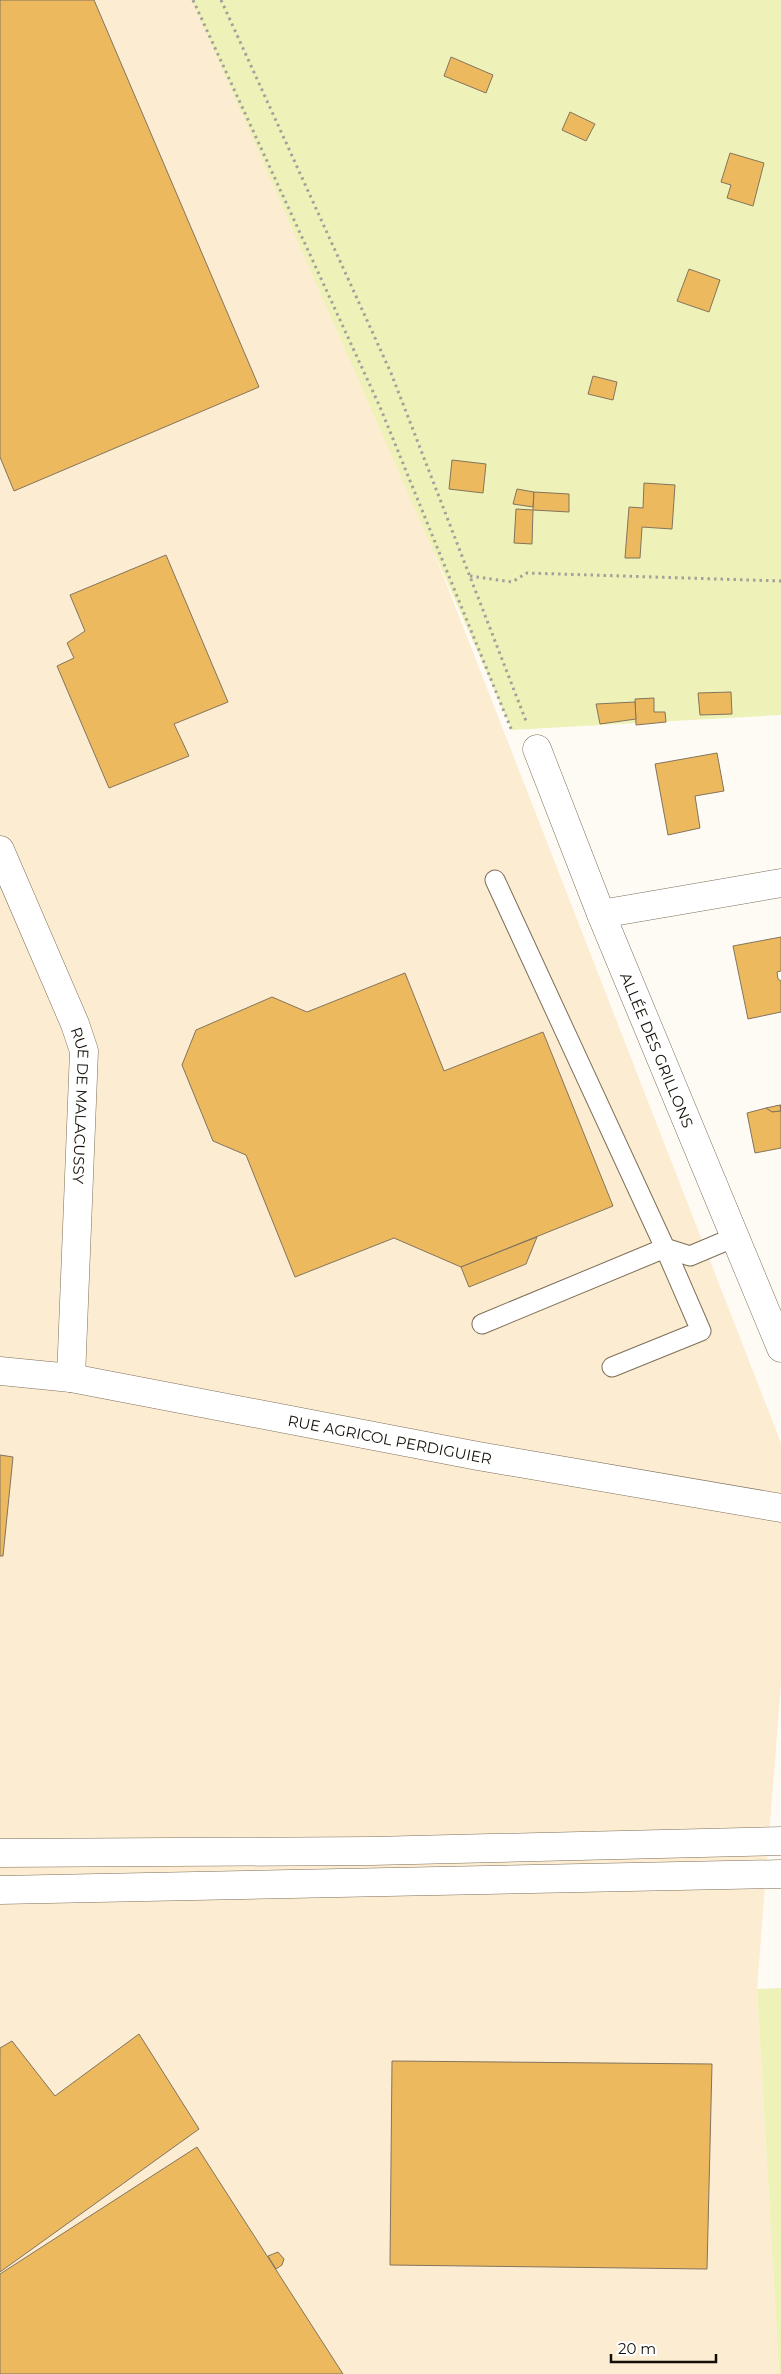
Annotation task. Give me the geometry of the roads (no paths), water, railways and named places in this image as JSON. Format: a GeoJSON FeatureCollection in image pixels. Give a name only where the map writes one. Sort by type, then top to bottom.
{"type":"FeatureCollection","features":[{"type":"Feature","properties":{"kind":"main road","name":"ALLÉE DES GRILLONS"},"geometry":{"type":"LineString","coordinates":[[526,743],[601,914],[781,1348]]}},
{"type":"Feature","properties":{"kind":"main road","name":"RUE DE MALACUSSY"},"geometry":{"type":"LineString","coordinates":[[0,850],[76,1024],[84,1051],[71,1378]]}},
{"type":"Feature","properties":{"kind":"main road"},"geometry":{"type":"LineString","coordinates":[[601,914],[781,883]]}},
{"type":"Feature","properties":{"kind":"main road","name":"RUE AGRICOL PERDIGUIER"},"geometry":{"type":"LineString","coordinates":[[0,1371],[71,1378],[468,1454],[781,1508]]}},
{"type":"Feature","properties":{"kind":"main road"},"geometry":{"type":"LineString","coordinates":[[0,1853],[372,1851],[781,1841]]}},
{"type":"Feature","properties":{"kind":"main road"},"geometry":{"type":"LineString","coordinates":[[0,1890],[781,1874]]}},
{"type":"Feature","properties":{"kind":"lane"},"geometry":{"type":"LineString","coordinates":[[495,880],[665,1248],[701,1331],[612,1367]]}},
{"type":"Feature","properties":{"kind":"lane"},"geometry":{"type":"LineString","coordinates":[[482,1324],[665,1248],[690,1256],[735,1237]]}}]}
